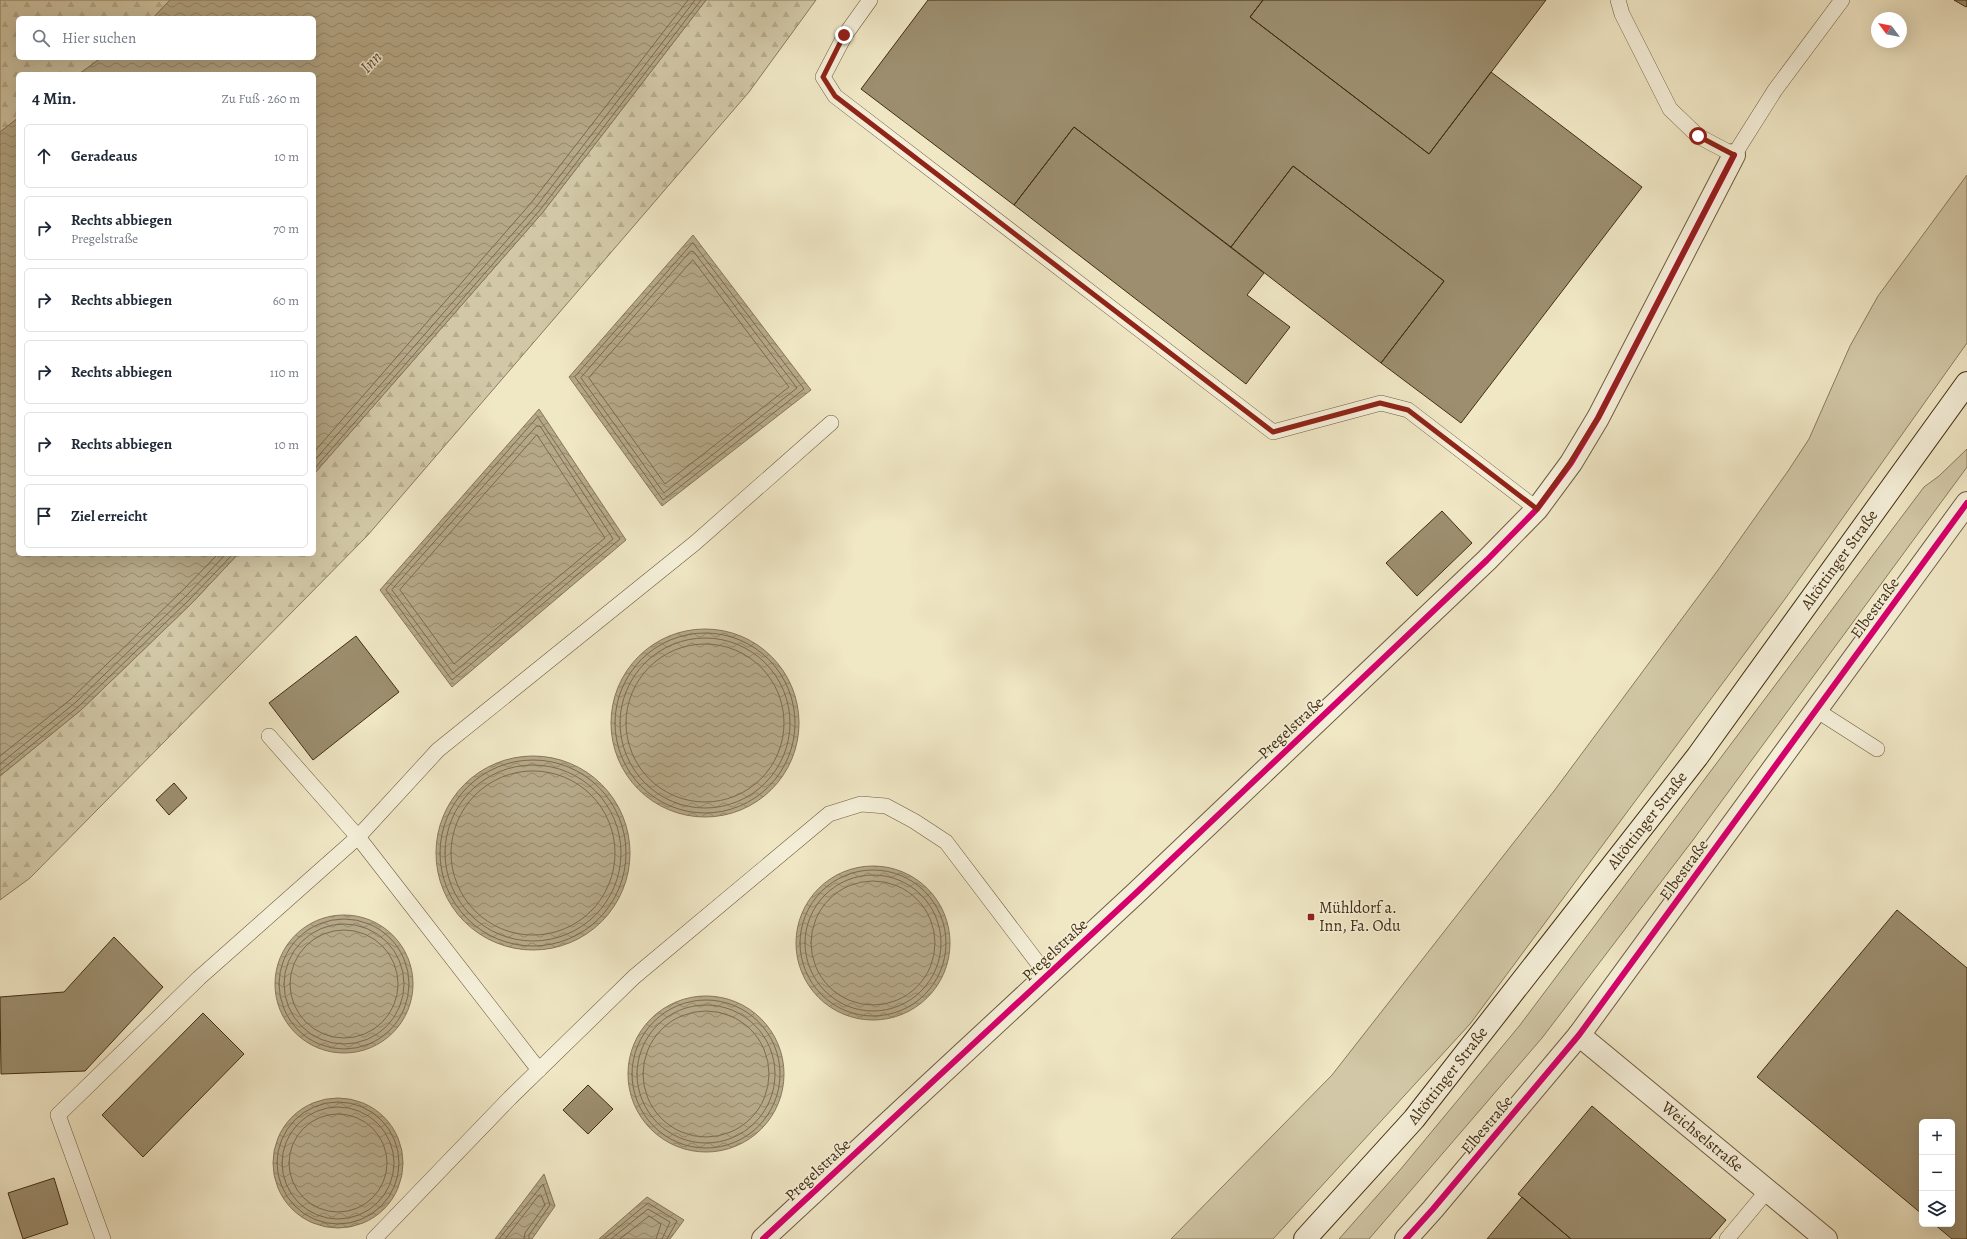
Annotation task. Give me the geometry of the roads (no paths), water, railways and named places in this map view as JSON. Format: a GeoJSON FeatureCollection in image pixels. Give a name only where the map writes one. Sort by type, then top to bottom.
{"type":"FeatureCollection","features":[{"type":"Feature","properties":{"kind":"street","name":"Pregelstraße"},"geometry":{"type":"LineString","coordinates":[[763,1239],[1136,893],[1488,560],[1537,509],[1570,463],[1598,418],[1734,155]]}},
{"type":"Feature","properties":{"kind":"street","name":"Altöttinger Straße"},"geometry":{"type":"LineString","coordinates":[[1305,1239],[1414,1119],[1697,757],[1967,383]]}},
{"type":"Feature","properties":{"kind":"street","name":"Elbestraße"},"geometry":{"type":"LineString","coordinates":[[1406,1239],[1579,1035],[1967,503]]}},
{"type":"Feature","properties":{"kind":"street","name":"Weichselstraße"},"geometry":{"type":"LineString","coordinates":[[1579,1035],[1826,1239]]}},
{"type":"Feature","properties":{"kind":"lane"},"geometry":{"type":"LineString","coordinates":[[870,0],[844,35],[823,77],[835,96],[1273,432],[1380,403],[1408,410],[1537,509]]}},
{"type":"Feature","properties":{"kind":"lane"},"geometry":{"type":"LineString","coordinates":[[1618,0],[1622,14],[1670,108],[1698,136],[1734,155],[1775,90],[1842,0]]}},
{"type":"Feature","properties":{"kind":"lane"},"geometry":{"type":"LineString","coordinates":[[103,1239],[58,1115],[198,978],[358,837],[438,750],[695,543],[831,423]]}},
{"type":"Feature","properties":{"kind":"lane"},"geometry":{"type":"LineString","coordinates":[[1816,710],[1877,749]]}},
{"type":"Feature","properties":{"kind":"lane"},"geometry":{"type":"LineString","coordinates":[[269,736],[358,837],[539,1070]]}},
{"type":"Feature","properties":{"kind":"lane"},"geometry":{"type":"LineString","coordinates":[[374,1239],[539,1070],[634,977],[829,814],[861,804],[886,806],[914,821],[946,842],[1048,975]]}},
{"type":"Feature","properties":{"kind":"lane"},"geometry":{"type":"LineString","coordinates":[[1727,1239],[1767,1191]]}},
{"type":"Feature","properties":{"kind":"water","name":"Inn"},"geometry":{"type":"Polygon","coordinates":[[[170,0],[706,0],[543,212],[316,472],[316,72],[82,72],[98,60],[316,60],[316,16],[155,16],[170,0]]]}},
{"type":"Feature","properties":{"kind":"water"},"geometry":{"type":"Polygon","coordinates":[[[16,120],[16,556],[236,556],[193,602],[81,710],[0,776],[0,132],[16,120]]]}},
{"type":"Feature","properties":{"kind":"water"},"geometry":{"type":"Polygon","coordinates":[[[693,235],[811,390],[662,506],[569,377],[693,235]]]}},
{"type":"Feature","properties":{"kind":"water"},"geometry":{"type":"Polygon","coordinates":[[[539,409],[626,540],[452,687],[380,590],[539,409]]]}},
{"type":"Feature","properties":{"kind":"water"},"geometry":{"type":"Polygon","coordinates":[[[714,629],[723,630],[750,640],[772,656],[788,678],[792,687],[798,705],[798,741],[792,759],[788,768],[772,790],[750,806],[741,810],[723,816],[696,817],[687,816],[660,806],[645,796],[632,783],[622,768],[612,741],[611,714],[612,705],[622,678],[632,663],[645,650],[660,640],[687,630],[714,629]]]}},
{"type":"Feature","properties":{"kind":"water"},"geometry":{"type":"Polygon","coordinates":[[[523,756],[543,756],[561,760],[579,767],[602,784],[614,799],[623,816],[630,843],[630,863],[623,890],[614,907],[602,922],[587,934],[570,943],[543,950],[523,950],[505,946],[487,939],[471,928],[458,915],[447,899],[440,881],[436,863],[436,843],[440,825],[447,807],[458,791],[471,778],[487,767],[505,760],[523,756]]]}},
{"type":"Feature","properties":{"kind":"water"},"geometry":{"type":"Polygon","coordinates":[[[865,866],[881,866],[895,869],[909,875],[922,883],[933,894],[947,921],[950,943],[949,958],[941,979],[933,992],[922,1003],[895,1017],[881,1020],[865,1020],[851,1017],[837,1011],[824,1003],[813,992],[799,965],[796,951],[796,935],[799,921],[805,907],[813,894],[824,883],[851,869],[865,866]]]}},
{"type":"Feature","properties":{"kind":"water"},"geometry":{"type":"Polygon","coordinates":[[[351,915],[377,923],[388,930],[398,940],[408,957],[412,970],[412,998],[408,1011],[398,1028],[388,1038],[371,1048],[358,1052],[337,1053],[311,1045],[300,1038],[290,1028],[280,1011],[276,998],[275,977],[283,951],[290,940],[300,930],[317,920],[330,916],[351,915]]]}},
{"type":"Feature","properties":{"kind":"water"},"geometry":{"type":"Polygon","coordinates":[[[706,996],[736,1002],[749,1009],[761,1019],[771,1031],[778,1044],[784,1074],[778,1104],[771,1117],[761,1129],[749,1139],[736,1146],[706,1152],[676,1146],[663,1139],[651,1129],[641,1117],[634,1104],[628,1074],[634,1044],[641,1031],[651,1019],[663,1009],[676,1002],[706,996]]]}},
{"type":"Feature","properties":{"kind":"water"},"geometry":{"type":"Polygon","coordinates":[[[338,1098],[363,1103],[384,1117],[398,1138],[403,1163],[398,1188],[384,1209],[363,1223],[338,1228],[313,1223],[292,1209],[278,1188],[273,1163],[278,1138],[292,1117],[313,1103],[338,1098]]]}},
{"type":"Feature","properties":{"kind":"water"},"geometry":{"type":"Polygon","coordinates":[[[544,1174],[555,1206],[532,1239],[495,1239],[544,1174]]]}},
{"type":"Feature","properties":{"kind":"water"},"geometry":{"type":"Polygon","coordinates":[[[647,1197],[684,1220],[670,1239],[599,1239],[647,1197]]]}},
{"type":"Feature","properties":{"kind":"place","name":"Mühldorf a. Inn, Fa. Odu"},"geometry":{"type":"Point","coordinates":[1311,917]}}]}
